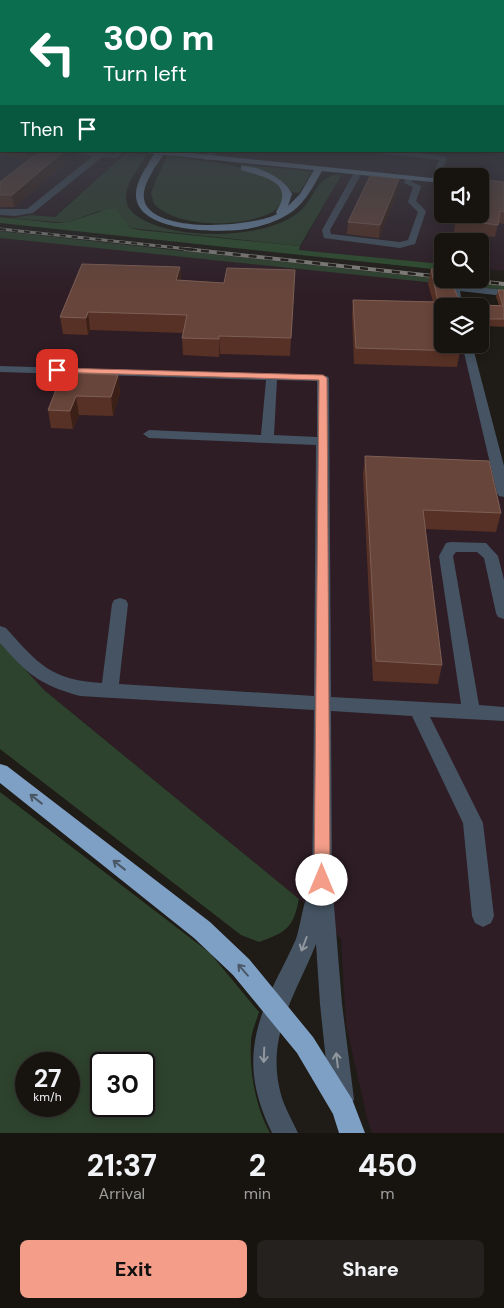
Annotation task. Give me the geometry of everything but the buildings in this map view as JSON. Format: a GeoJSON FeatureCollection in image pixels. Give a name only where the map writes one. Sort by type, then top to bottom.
{"type":"FeatureCollection","features":[{"type":"Feature","properties":{"kind":"highway"},"geometry":{"type":"LineString","coordinates":[[0,772],[202,930],[241,967],[305,1045],[343,1108],[352,1133]]}},
{"type":"Feature","properties":{"kind":"main road"},"geometry":{"type":"LineString","coordinates":[[141,189],[140,197],[144,208],[153,215],[177,224],[211,228],[238,227],[274,218],[295,205],[306,189]]}},
{"type":"Feature","properties":{"kind":"main road"},"geometry":{"type":"LineString","coordinates":[[274,218],[288,201],[287,189]]}},
{"type":"Feature","properties":{"kind":"street"},"geometry":{"type":"LineString","coordinates":[[0,212],[30,211],[57,189]]}},
{"type":"Feature","properties":{"kind":"street"},"geometry":{"type":"LineString","coordinates":[[349,189],[325,234],[327,236],[400,245],[412,242],[422,211],[412,202],[416,189]]}},
{"type":"Feature","properties":{"kind":"street"},"geometry":{"type":"LineString","coordinates":[[456,298],[455,290],[458,288],[504,293]]}},
{"type":"Feature","properties":{"kind":"street"},"geometry":{"type":"LineString","coordinates":[[470,353],[500,458],[504,493]]}},
{"type":"Feature","properties":{"kind":"street"},"geometry":{"type":"LineString","coordinates":[[0,369],[323,378],[322,880],[331,1004],[343,1108]]}},
{"type":"Feature","properties":{"kind":"street"},"geometry":{"type":"LineString","coordinates":[[267,439],[272,376]]}},
{"type":"Feature","properties":{"kind":"street"},"geometry":{"type":"LineString","coordinates":[[149,434],[323,441]]}},
{"type":"Feature","properties":{"kind":"street"},"geometry":{"type":"LineString","coordinates":[[471,712],[446,556],[451,547],[481,547],[491,556],[504,613]]}},
{"type":"Feature","properties":{"kind":"street"},"geometry":{"type":"LineString","coordinates":[[110,690],[120,604]]}},
{"type":"Feature","properties":{"kind":"street"},"geometry":{"type":"LineString","coordinates":[[0,632],[34,671],[61,685],[80,689],[504,714]]}},
{"type":"Feature","properties":{"kind":"street"},"geometry":{"type":"LineString","coordinates":[[418,710],[473,823],[483,916]]}},
{"type":"Feature","properties":{"kind":"street"},"geometry":{"type":"LineString","coordinates":[[285,1133],[270,1101],[263,1061],[265,1039],[274,1007],[303,947],[313,918],[322,880]]}},
{"type":"Feature","properties":{"kind":"shaded area"},"geometry":{"type":"Polygon","coordinates":[[[0,189],[86,189],[54,217],[31,215],[11,218],[0,217],[0,189]]]}},
{"type":"Feature","properties":{"kind":"shaded area"},"geometry":{"type":"Polygon","coordinates":[[[334,189],[434,189],[434,223],[489,223],[489,189],[504,189],[504,271],[489,269],[489,233],[434,233],[434,263],[299,250],[334,189]]]}},
{"type":"Feature","properties":{"kind":"shaded area"},"geometry":{"type":"Polygon","coordinates":[[[0,238],[434,282],[434,288],[455,288],[457,298],[434,298],[434,353],[470,353],[504,495],[504,1133],[372,1133],[346,1025],[341,939],[299,899],[44,690],[0,642],[0,238]]]}},
{"type":"Feature","properties":{"kind":"green space"},"geometry":{"type":"Polygon","coordinates":[[[86,189],[127,189],[126,202],[130,209],[137,216],[153,224],[172,230],[195,233],[219,234],[242,232],[265,228],[284,221],[299,212],[316,189],[333,189],[300,246],[130,228],[117,209],[99,211],[66,223],[11,218],[31,215],[55,217],[86,189]]]}},
{"type":"Feature","properties":{"kind":"green space"},"geometry":{"type":"Polygon","coordinates":[[[153,189],[282,189],[286,197],[277,209],[265,216],[232,223],[214,223],[196,222],[165,212],[154,204],[151,193],[153,189]]]}},
{"type":"Feature","properties":{"kind":"green space"},"geometry":{"type":"Polygon","coordinates":[[[289,189],[302,189],[299,193],[292,192],[289,189]]]}},
{"type":"Feature","properties":{"kind":"green space"},"geometry":{"type":"Polygon","coordinates":[[[108,209],[117,209],[130,228],[139,230],[300,246],[299,250],[434,263],[434,269],[0,223],[0,217],[66,223],[108,209]]]}},
{"type":"Feature","properties":{"kind":"green space"},"geometry":{"type":"Polygon","coordinates":[[[0,231],[434,278],[434,283],[0,238],[0,231]]]}},
{"type":"Feature","properties":{"kind":"green space"},"geometry":{"type":"Polygon","coordinates":[[[489,284],[504,286],[504,290],[485,288],[489,288],[489,284]]]}},
{"type":"Feature","properties":{"kind":"green space"},"geometry":{"type":"Polygon","coordinates":[[[0,642],[44,690],[299,899],[294,917],[287,928],[259,942],[241,935],[0,749],[0,642]]]}},
{"type":"Feature","properties":{"kind":"green space"},"geometry":{"type":"Polygon","coordinates":[[[0,792],[210,953],[259,1012],[251,1039],[252,1077],[257,1101],[270,1133],[0,1133],[0,792]]]}},
{"type":"Feature","properties":{"kind":"railway"},"geometry":{"type":"LineString","coordinates":[[0,229],[197,250]]}},
{"type":"Feature","properties":{"kind":"railway"},"geometry":{"type":"LineString","coordinates":[[185,249],[434,276]]}},
{"type":"Feature","properties":{"kind":"railway"},"geometry":{"type":"LineString","coordinates":[[489,282],[504,284]]}},
{"type":"Feature","properties":{"kind":"route"},"geometry":{"type":"LineString","coordinates":[[57,370],[323,378],[322,880]]}}]}
